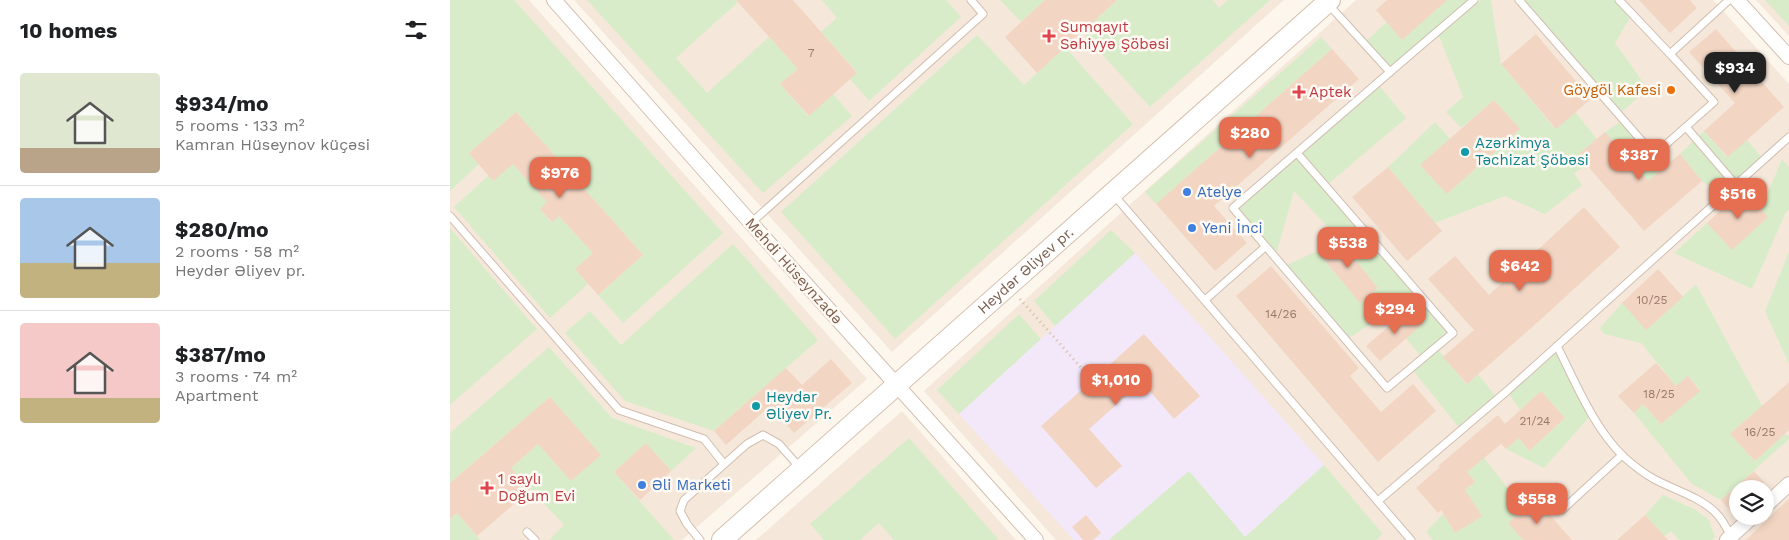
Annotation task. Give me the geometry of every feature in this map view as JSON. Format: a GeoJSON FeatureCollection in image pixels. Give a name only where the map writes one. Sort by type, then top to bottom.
{"type":"FeatureCollection","features":[{"type":"Feature","properties":{"kind":"main road","name":"Heydər Əliyev pr."},"geometry":{"type":"LineString","coordinates":[[722,540],[1328,1]]}},
{"type":"Feature","properties":{"kind":"street","name":"Mehdi Hüseynzadə"},"geometry":{"type":"LineString","coordinates":[[554,0],[751,223],[1036,540]]}},
{"type":"Feature","properties":{"kind":"street"},"geometry":{"type":"LineString","coordinates":[[1737,0],[1789,58]]}},
{"type":"Feature","properties":{"kind":"street"},"geometry":{"type":"LineString","coordinates":[[1774,498],[1789,484]]}},
{"type":"Feature","properties":{"kind":"street"},"geometry":{"type":"LineString","coordinates":[[1730,539],[1744,525]]}},
{"type":"Feature","properties":{"kind":"lane"},"geometry":{"type":"LineString","coordinates":[[751,223],[983,14],[971,0]]}},
{"type":"Feature","properties":{"kind":"lane"},"geometry":{"type":"LineString","coordinates":[[1297,152],[1453,333],[1387,388],[1233,208],[1297,152],[1474,0]]}},
{"type":"Feature","properties":{"kind":"lane"},"geometry":{"type":"LineString","coordinates":[[1519,0],[1654,155],[1714,102],[1619,0]]}},
{"type":"Feature","properties":{"kind":"lane"},"geometry":{"type":"LineString","coordinates":[[1670,54],[1729,0]]}},
{"type":"Feature","properties":{"kind":"lane"},"geometry":{"type":"LineString","coordinates":[[1328,1],[1390,72]]}},
{"type":"Feature","properties":{"kind":"lane"},"geometry":{"type":"LineString","coordinates":[[1686,127],[1735,184]]}},
{"type":"Feature","properties":{"kind":"lane"},"geometry":{"type":"LineString","coordinates":[[1378,501],[1557,346],[1789,137]]}},
{"type":"Feature","properties":{"kind":"lane"},"geometry":{"type":"LineString","coordinates":[[1112,193],[1411,540]]}},
{"type":"Feature","properties":{"kind":"lane"},"geometry":{"type":"LineString","coordinates":[[450,216],[619,410],[704,439],[724,464]]}},
{"type":"Feature","properties":{"kind":"lane"},"geometry":{"type":"LineString","coordinates":[[1205,300],[1265,247]]}},
{"type":"Feature","properties":{"kind":"lane"},"geometry":{"type":"LineString","coordinates":[[1557,346],[1592,414],[1622,455],[1653,479],[1701,502],[1715,512],[1724,522],[1730,539]]}},
{"type":"Feature","properties":{"kind":"lane"},"geometry":{"type":"LineString","coordinates":[[700,540],[687,524],[680,511],[684,500],[747,444],[763,435],[779,444],[801,470]]}},
{"type":"Feature","properties":{"kind":"lane"},"geometry":{"type":"LineString","coordinates":[[1562,510],[1622,455]]}},
{"type":"Feature","properties":{"kind":"lane"},"geometry":{"type":"LineString","coordinates":[[527,532],[535,540]]}},
{"type":"Feature","properties":{"kind":"path"},"geometry":{"type":"LineString","coordinates":[[1008,286],[1092,380]]}},
{"type":"Feature","properties":{"kind":"shaded area"},"geometry":{"type":"Polygon","coordinates":[[[450,0],[529,0],[867,379],[682,540],[450,540],[450,0]]]}},
{"type":"Feature","properties":{"kind":"shaded area"},"geometry":{"type":"Polygon","coordinates":[[[574,0],[1284,0],[892,352],[574,0]]]}},
{"type":"Feature","properties":{"kind":"shaded area"},"geometry":{"type":"Polygon","coordinates":[[[1356,0],[1713,0],[1789,84],[1789,540],[1056,540],[924,391],[1356,0]]]}},
{"type":"Feature","properties":{"kind":"shaded area"},"geometry":{"type":"Polygon","coordinates":[[[1756,0],[1789,0],[1789,36],[1756,0]]]}},
{"type":"Feature","properties":{"kind":"shaded area"},"geometry":{"type":"Polygon","coordinates":[[[1135,253],[1324,465],[1245,537],[1189,471],[1109,540],[1074,540],[959,414],[1135,253]]]}},
{"type":"Feature","properties":{"kind":"shaded area"},"geometry":{"type":"Polygon","coordinates":[[[902,411],[1016,540],[756,540],[902,411]]]}},
{"type":"Feature","properties":{"kind":"green space"},"geometry":{"type":"Polygon","coordinates":[[[450,0],[514,0],[723,233],[623,323],[598,295],[643,255],[516,112],[470,153],[479,164],[450,191],[450,0]]]}},
{"type":"Feature","properties":{"kind":"green space"},"geometry":{"type":"Polygon","coordinates":[[[587,0],[736,0],[738,2],[676,58],[707,93],[769,37],[798,69],[780,84],[808,116],[833,94],[852,116],[763,193],[587,0]]]}},
{"type":"Feature","properties":{"kind":"green space"},"geometry":{"type":"Polygon","coordinates":[[[822,0],[946,0],[961,17],[869,101],[850,79],[857,72],[821,32],[837,18],[822,0]]]}},
{"type":"Feature","properties":{"kind":"green space"},"geometry":{"type":"Polygon","coordinates":[[[1000,0],[1045,0],[1021,22],[1000,0]]]}},
{"type":"Feature","properties":{"kind":"green space"},"geometry":{"type":"Polygon","coordinates":[[[1117,0],[1213,0],[1219,8],[1228,0],[1270,0],[1150,107],[1082,32],[1117,0]]]}},
{"type":"Feature","properties":{"kind":"green space"},"geometry":{"type":"Polygon","coordinates":[[[1447,0],[1467,0],[1470,4],[1390,72],[1364,43],[1387,22],[1447,0]]]}},
{"type":"Feature","properties":{"kind":"green space"},"geometry":{"type":"Polygon","coordinates":[[[1481,0],[1491,0],[1501,64],[1555,129],[1575,112],[1597,139],[1578,155],[1587,165],[1574,173],[1582,185],[1545,214],[1505,196],[1435,223],[1388,167],[1435,122],[1450,139],[1421,165],[1447,194],[1520,129],[1494,100],[1461,128],[1446,112],[1463,97],[1439,36],[1481,0]]]}},
{"type":"Feature","properties":{"kind":"green space"},"geometry":{"type":"Polygon","coordinates":[[[1519,0],[1619,0],[1632,14],[1615,43],[1648,89],[1619,114],[1519,0]]]}},
{"type":"Feature","properties":{"kind":"green space"},"geometry":{"type":"Polygon","coordinates":[[[1765,0],[1789,0],[1789,26],[1765,0]]]}},
{"type":"Feature","properties":{"kind":"green space"},"geometry":{"type":"Polygon","coordinates":[[[977,35],[1024,85],[1065,47],[1133,124],[895,339],[781,212],[977,35]]]}},
{"type":"Feature","properties":{"kind":"green space"},"geometry":{"type":"Polygon","coordinates":[[[1321,37],[1332,49],[1156,204],[1145,192],[1321,37]]]}},
{"type":"Feature","properties":{"kind":"green space"},"geometry":{"type":"Polygon","coordinates":[[[1377,83],[1406,118],[1326,186],[1453,333],[1436,347],[1466,384],[1478,374],[1498,399],[1461,430],[1411,368],[1422,358],[1406,338],[1423,323],[1404,302],[1346,340],[1283,267],[1317,251],[1360,303],[1378,288],[1336,236],[1294,191],[1275,258],[1233,208],[1377,83]]]}},
{"type":"Feature","properties":{"kind":"green space"},"geometry":{"type":"Polygon","coordinates":[[[1624,120],[1665,166],[1648,181],[1605,132],[1624,120]]]}},
{"type":"Feature","properties":{"kind":"green space"},"geometry":{"type":"Polygon","coordinates":[[[1704,131],[1727,157],[1747,140],[1763,159],[1722,195],[1702,181],[1680,154],[1704,131]]]}},
{"type":"Feature","properties":{"kind":"green space"},"geometry":{"type":"Polygon","coordinates":[[[1782,159],[1789,167],[1789,210],[1786,212],[1752,289],[1674,253],[1707,223],[1732,249],[1768,217],[1761,209],[1782,159]]]}},
{"type":"Feature","properties":{"kind":"green space"},"geometry":{"type":"Polygon","coordinates":[[[513,164],[547,202],[540,209],[551,222],[559,216],[593,253],[575,269],[588,284],[550,318],[454,207],[489,175],[513,164]]]}},
{"type":"Feature","properties":{"kind":"green space"},"geometry":{"type":"Polygon","coordinates":[[[450,228],[537,329],[450,405],[450,228]]]}},
{"type":"Feature","properties":{"kind":"green space"},"geometry":{"type":"Polygon","coordinates":[[[1111,230],[1135,253],[1055,326],[1034,301],[1111,230]]]}},
{"type":"Feature","properties":{"kind":"green space"},"geometry":{"type":"Polygon","coordinates":[[[733,244],[818,340],[714,431],[625,401],[565,333],[590,311],[621,345],[733,244]]]}},
{"type":"Feature","properties":{"kind":"green space"},"geometry":{"type":"Polygon","coordinates":[[[1789,252],[1789,364],[1765,311],[1789,252]]]}},
{"type":"Feature","properties":{"kind":"green space"},"geometry":{"type":"Polygon","coordinates":[[[1696,284],[1762,406],[1730,434],[1755,461],[1784,434],[1789,436],[1789,439],[1743,480],[1729,480],[1729,493],[1721,500],[1692,484],[1634,413],[1643,404],[1661,424],[1700,390],[1688,376],[1676,386],[1641,343],[1604,334],[1600,328],[1622,303],[1647,329],[1696,284]]]}},
{"type":"Feature","properties":{"kind":"green space"},"geometry":{"type":"Polygon","coordinates":[[[1019,314],[1041,339],[959,414],[937,390],[1019,314]]]}},
{"type":"Feature","properties":{"kind":"green space"},"geometry":{"type":"Polygon","coordinates":[[[1557,346],[1592,414],[1544,468],[1506,449],[1519,438],[1529,451],[1565,418],[1541,391],[1520,410],[1507,391],[1557,346]]]}},
{"type":"Feature","properties":{"kind":"green space"},"geometry":{"type":"Polygon","coordinates":[[[549,347],[612,418],[696,448],[671,471],[646,443],[614,472],[674,540],[549,540],[564,525],[511,468],[538,444],[571,481],[600,455],[550,397],[450,483],[450,433],[549,347]]]}},
{"type":"Feature","properties":{"kind":"green space"},"geometry":{"type":"Polygon","coordinates":[[[909,438],[999,540],[894,540],[879,523],[860,540],[824,540],[810,524],[909,438]]]}},
{"type":"Feature","properties":{"kind":"green space"},"geometry":{"type":"Polygon","coordinates":[[[1484,458],[1520,504],[1516,516],[1508,523],[1523,540],[1433,540],[1426,532],[1443,514],[1455,533],[1481,516],[1470,498],[1461,493],[1475,482],[1467,472],[1484,458]]]}},
{"type":"Feature","properties":{"kind":"green space"},"geometry":{"type":"Polygon","coordinates":[[[1324,465],[1383,534],[1376,540],[1109,540],[1189,471],[1245,537],[1324,465]]]}},
{"type":"Feature","properties":{"kind":"green space"},"geometry":{"type":"Polygon","coordinates":[[[1663,495],[1696,510],[1709,520],[1715,537],[1712,540],[1679,540],[1671,531],[1664,536],[1645,515],[1663,495]]]}},
{"type":"Feature","properties":{"kind":"green space"},"geometry":{"type":"Polygon","coordinates":[[[457,513],[480,540],[450,540],[450,519],[457,513]]]}},
{"type":"Feature","properties":{"kind":"building"},"geometry":{"type":"Polygon","coordinates":[[[736,0],[793,0],[857,73],[809,116],[780,84],[798,69],[736,0]]]}},
{"type":"Feature","properties":{"kind":"building"},"geometry":{"type":"Polygon","coordinates":[[[1045,0],[1117,0],[1037,73],[1005,37],[1045,0]]]}},
{"type":"Feature","properties":{"kind":"building"},"geometry":{"type":"Polygon","coordinates":[[[1387,0],[1447,0],[1402,40],[1376,10],[1387,0]]]}},
{"type":"Feature","properties":{"kind":"building"},"geometry":{"type":"Polygon","coordinates":[[[1639,0],[1690,0],[1697,8],[1670,33],[1639,0]]]}},
{"type":"Feature","properties":{"kind":"building"},"geometry":{"type":"Polygon","coordinates":[[[1716,29],[1784,107],[1728,157],[1704,131],[1735,103],[1689,52],[1716,29]]]}},
{"type":"Feature","properties":{"kind":"building"},"geometry":{"type":"Polygon","coordinates":[[[1536,34],[1591,99],[1556,129],[1501,64],[1536,34]]]}},
{"type":"Feature","properties":{"kind":"building"},"geometry":{"type":"Polygon","coordinates":[[[1332,49],[1359,79],[1214,206],[1247,243],[1215,271],[1156,204],[1332,49]]]}},
{"type":"Feature","properties":{"kind":"building","name":"Azərkimya Təchizat Şöbəsi"},"geometry":{"type":"Polygon","coordinates":[[[1494,100],[1520,129],[1447,194],[1420,165],[1494,100]]]}},
{"type":"Feature","properties":{"kind":"building"},"geometry":{"type":"Polygon","coordinates":[[[516,112],[643,255],[598,295],[575,269],[593,253],[559,216],[552,222],[540,209],[547,202],[513,164],[493,181],[469,153],[516,112]]]}},
{"type":"Feature","properties":{"kind":"building"},"geometry":{"type":"Polygon","coordinates":[[[1605,132],[1648,181],[1680,154],[1702,181],[1644,231],[1578,155],[1605,132]]]}},
{"type":"Feature","properties":{"kind":"building"},"geometry":{"type":"Polygon","coordinates":[[[1388,167],[1442,231],[1407,261],[1352,197],[1388,167]]]}},
{"type":"Feature","properties":{"kind":"building"},"geometry":{"type":"Polygon","coordinates":[[[1744,189],[1768,217],[1732,250],[1707,223],[1744,189]]]}},
{"type":"Feature","properties":{"kind":"building"},"geometry":{"type":"Polygon","coordinates":[[[1584,207],[1620,247],[1467,384],[1443,357],[1474,330],[1428,279],[1455,256],[1489,295],[1584,207]]]}},
{"type":"Feature","properties":{"kind":"building"},"geometry":{"type":"Polygon","coordinates":[[[1336,236],[1378,288],[1360,303],[1317,251],[1336,236]]]}},
{"type":"Feature","properties":{"kind":"building"},"geometry":{"type":"Polygon","coordinates":[[[1271,266],[1359,368],[1350,376],[1381,412],[1413,384],[1436,411],[1378,462],[1236,296],[1271,266]]]}},
{"type":"Feature","properties":{"kind":"building"},"geometry":{"type":"Polygon","coordinates":[[[1658,269],[1683,297],[1646,330],[1622,303],[1658,269]]]}},
{"type":"Feature","properties":{"kind":"building"},"geometry":{"type":"Polygon","coordinates":[[[1410,308],[1423,324],[1380,361],[1366,346],[1410,308]]]}},
{"type":"Feature","properties":{"kind":"building"},"geometry":{"type":"Polygon","coordinates":[[[1144,334],[1200,396],[1174,419],[1142,382],[1089,429],[1122,466],[1096,488],[1041,426],[1144,334]]]}},
{"type":"Feature","properties":{"kind":"building"},"geometry":{"type":"Polygon","coordinates":[[[831,359],[852,383],[794,433],[770,406],[726,445],[714,431],[786,368],[802,385],[831,359]]]}},
{"type":"Feature","properties":{"kind":"building"},"geometry":{"type":"Polygon","coordinates":[[[1656,363],[1676,386],[1688,376],[1700,391],[1661,424],[1643,404],[1634,413],[1618,396],[1656,363]]]}},
{"type":"Feature","properties":{"kind":"building"},"geometry":{"type":"Polygon","coordinates":[[[1789,382],[1789,430],[1755,461],[1730,434],[1789,382]]]}},
{"type":"Feature","properties":{"kind":"building"},"geometry":{"type":"Polygon","coordinates":[[[1541,391],[1565,418],[1529,451],[1519,438],[1506,449],[1501,444],[1467,472],[1475,482],[1465,490],[1482,516],[1455,533],[1441,510],[1438,513],[1416,488],[1440,467],[1438,466],[1498,415],[1505,424],[1541,391]]]}},
{"type":"Feature","properties":{"kind":"building"},"geometry":{"type":"Polygon","coordinates":[[[550,397],[601,455],[571,481],[538,444],[511,468],[530,490],[477,536],[457,513],[450,519],[450,483],[550,397]]]}},
{"type":"Feature","properties":{"kind":"building"},"geometry":{"type":"Polygon","coordinates":[[[646,443],[671,471],[640,500],[614,472],[646,443]]]}},
{"type":"Feature","properties":{"kind":"building"},"geometry":{"type":"Polygon","coordinates":[[[1754,471],[1762,480],[1744,480],[1754,471]]]}},
{"type":"Feature","properties":{"kind":"building"},"geometry":{"type":"Polygon","coordinates":[[[1729,493],[1729,510],[1721,500],[1729,493]]]}},
{"type":"Feature","properties":{"kind":"building"},"geometry":{"type":"Polygon","coordinates":[[[1536,499],[1572,540],[1523,540],[1508,523],[1536,499]]]}},
{"type":"Feature","properties":{"kind":"building"},"geometry":{"type":"Polygon","coordinates":[[[1789,499],[1789,540],[1746,540],[1762,525],[1774,525],[1774,513],[1789,499]]]}},
{"type":"Feature","properties":{"kind":"building"},"geometry":{"type":"Polygon","coordinates":[[[1086,515],[1101,533],[1093,540],[1083,540],[1072,527],[1086,515]]]}},
{"type":"Feature","properties":{"kind":"building"},"geometry":{"type":"Polygon","coordinates":[[[1645,515],[1668,540],[1617,540],[1645,515]]]}},
{"type":"Feature","properties":{"kind":"place","name":"Sumqayıt Səhiyyə Şöbəsi"},"geometry":{"type":"Point","coordinates":[1049,36]}},
{"type":"Feature","properties":{"kind":"place","name":"Göygöl Kafesi"},"geometry":{"type":"Point","coordinates":[1671,90]}},
{"type":"Feature","properties":{"kind":"place","name":"Aptek"},"geometry":{"type":"Point","coordinates":[1299,92]}},
{"type":"Feature","properties":{"kind":"place","name":"Azərkimya Təchizat Şöbəsi"},"geometry":{"type":"Point","coordinates":[1465,152]}},
{"type":"Feature","properties":{"kind":"place","name":"Atelye"},"geometry":{"type":"Point","coordinates":[1187,192]}},
{"type":"Feature","properties":{"kind":"place","name":"Yeni İnci"},"geometry":{"type":"Point","coordinates":[1192,228]}},
{"type":"Feature","properties":{"kind":"place","name":"Heydər Əliyev Pr."},"geometry":{"type":"Point","coordinates":[756,406]}},
{"type":"Feature","properties":{"kind":"place","name":"Əli Marketi"},"geometry":{"type":"Point","coordinates":[642,485]}},
{"type":"Feature","properties":{"kind":"place","name":"1 saylı Doğum Evi"},"geometry":{"type":"Point","coordinates":[487,488]}}]}
